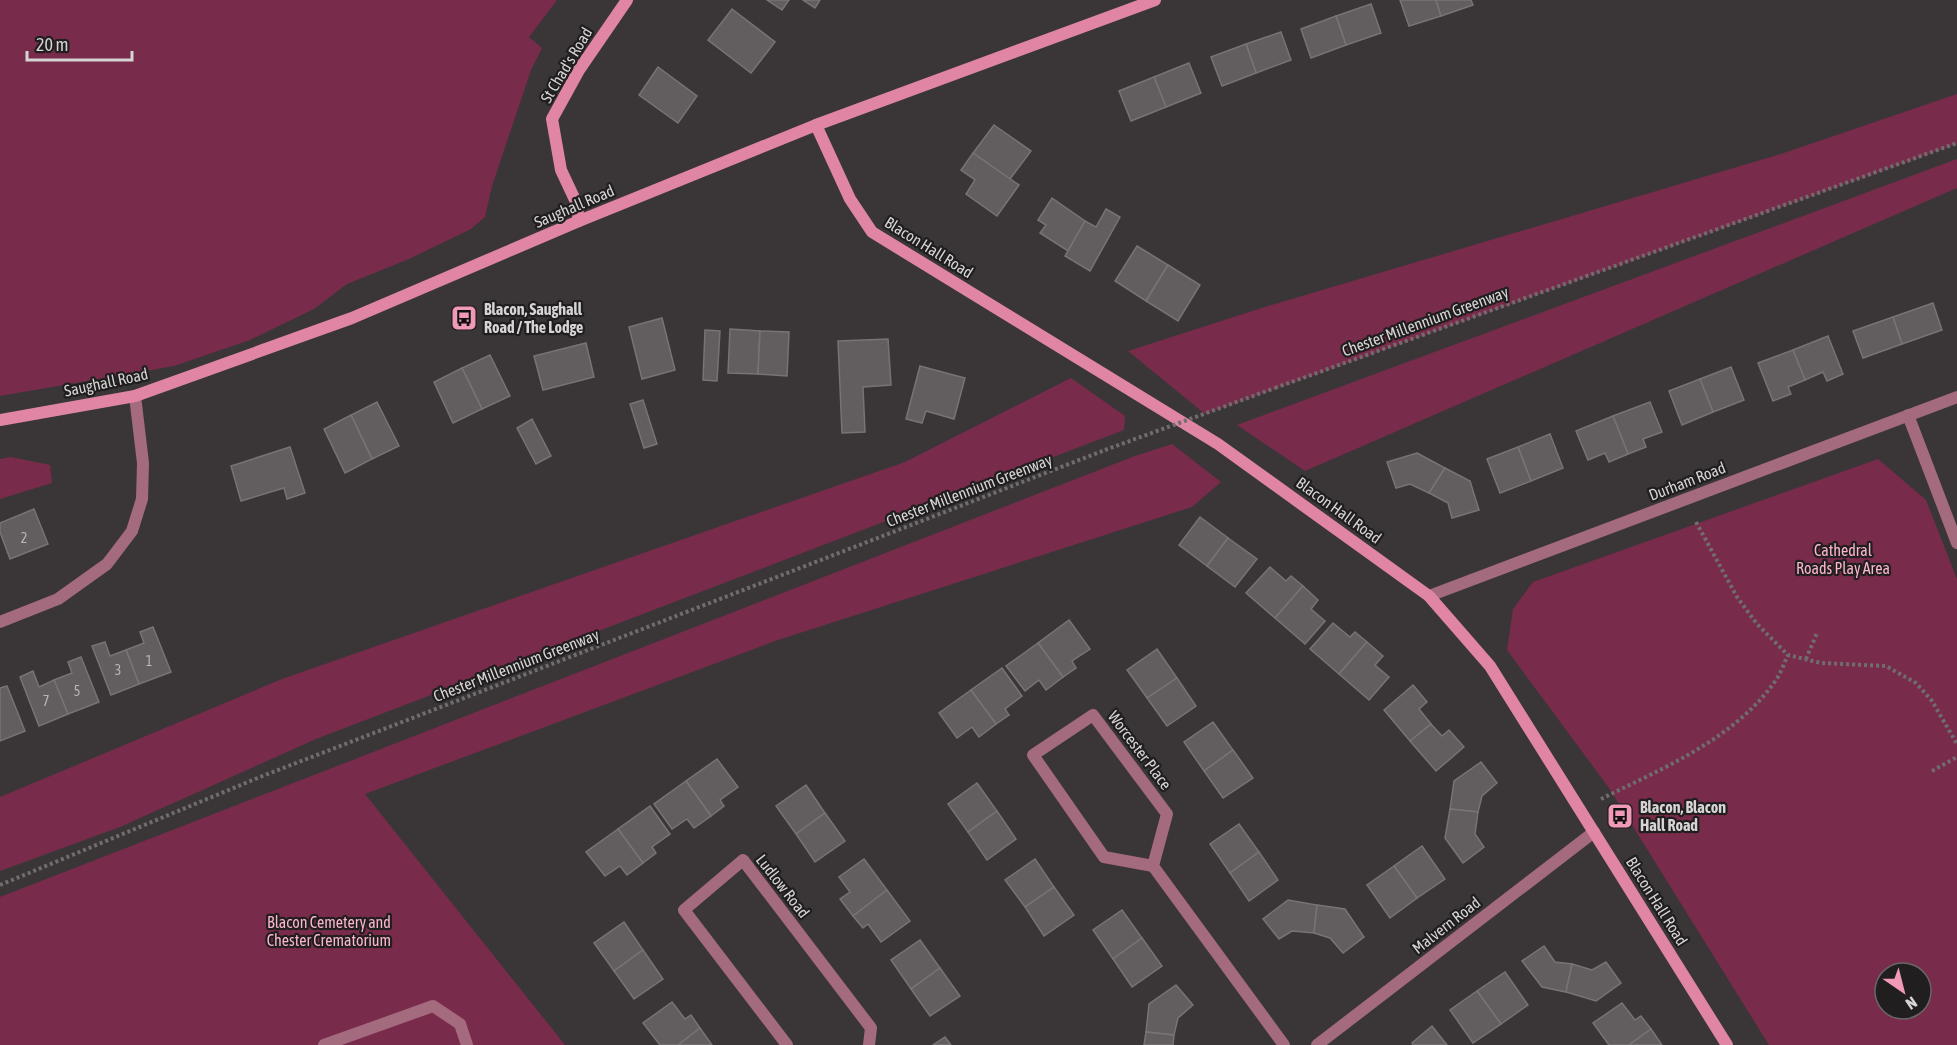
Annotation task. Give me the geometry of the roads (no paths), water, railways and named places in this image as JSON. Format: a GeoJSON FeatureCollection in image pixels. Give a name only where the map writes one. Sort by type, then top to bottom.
{"type":"FeatureCollection","features":[{"type":"Feature","properties":{"kind":"street","name":"St Chad's Road"},"geometry":{"type":"LineString","coordinates":[[579,221],[576,202],[561,170],[552,119],[579,70],[627,0]]}},
{"type":"Feature","properties":{"kind":"street","name":"Saughall Road"},"geometry":{"type":"LineString","coordinates":[[0,420],[135,396],[352,318],[579,221],[816,125],[1155,0]]}},
{"type":"Feature","properties":{"kind":"street","name":"Blacon Hall Road"},"geometry":{"type":"LineString","coordinates":[[816,125],[850,199],[872,232],[1218,444],[1429,596],[1490,666],[1727,1045]]}},
{"type":"Feature","properties":{"kind":"street"},"geometry":{"type":"LineString","coordinates":[[0,622],[58,599],[107,564],[132,531],[142,499],[143,463],[135,396]]}},
{"type":"Feature","properties":{"kind":"street","name":"Durham Road"},"geometry":{"type":"LineString","coordinates":[[1429,596],[1957,397]]}},
{"type":"Feature","properties":{"kind":"street"},"geometry":{"type":"LineString","coordinates":[[1908,415],[1957,543]]}},
{"type":"Feature","properties":{"kind":"street","name":"Worcester Place"},"geometry":{"type":"LineString","coordinates":[[1093,715],[1167,814],[1153,866],[1104,857],[1033,755],[1093,715]]}},
{"type":"Feature","properties":{"kind":"street","name":"Malvern Road"},"geometry":{"type":"LineString","coordinates":[[1317,1045],[1594,832]]}},
{"type":"Feature","properties":{"kind":"street","name":"Ludlow Road"},"geometry":{"type":"LineString","coordinates":[[787,1045],[684,910],[743,860],[871,1028],[869,1045]]}},
{"type":"Feature","properties":{"kind":"street"},"geometry":{"type":"LineString","coordinates":[[1153,866],[1284,1045]]}},
{"type":"Feature","properties":{"kind":"street"},"geometry":{"type":"LineString","coordinates":[[324,1045],[433,1006],[460,1024],[467,1045]]}},
{"type":"Feature","properties":{"kind":"place","name":"Blacon, Saughall Road / The Lodge"},"geometry":{"type":"Point","coordinates":[464,318]}},
{"type":"Feature","properties":{"kind":"place","name":"Blacon, Blacon Hall Road"},"geometry":{"type":"Point","coordinates":[1620,816]}},
{"type":"Feature","properties":{"kind":"park label","name":"Cathedral Roads Play Area"},"geometry":{"type":"Point","coordinates":[1843,559]}},
{"type":"Feature","properties":{"kind":"park label","name":"Blacon Cemetery and Chester Crematorium"},"geometry":{"type":"Point","coordinates":[329,931]}}]}
